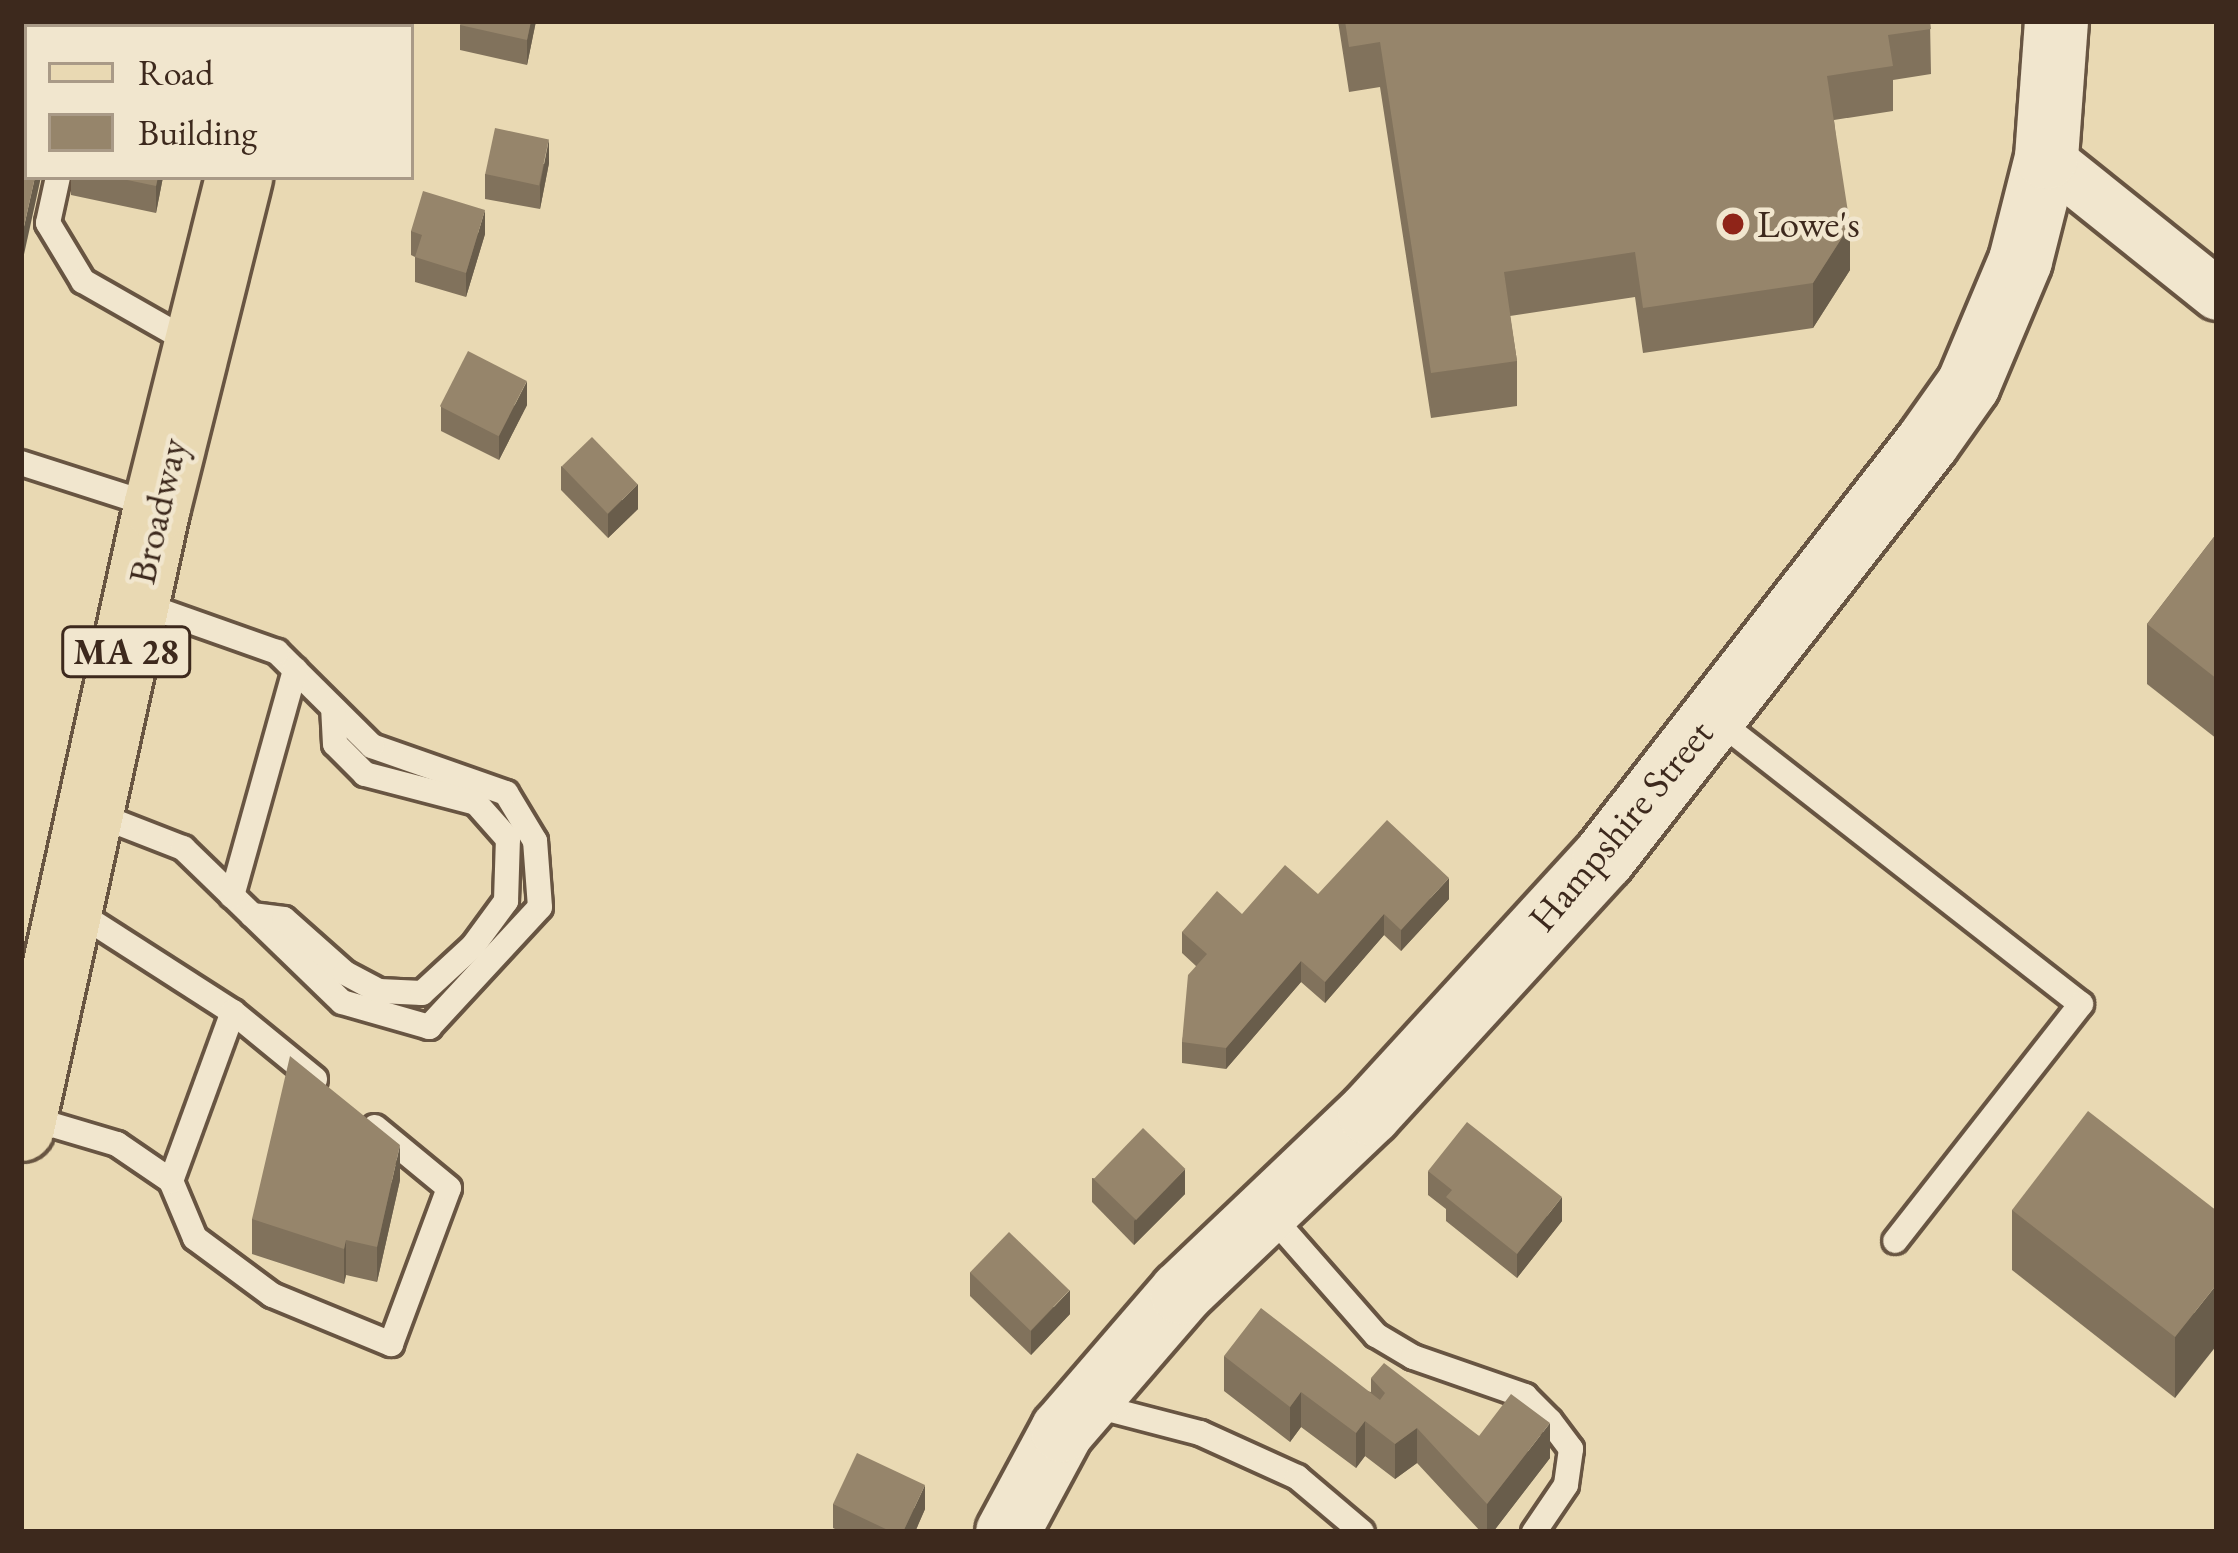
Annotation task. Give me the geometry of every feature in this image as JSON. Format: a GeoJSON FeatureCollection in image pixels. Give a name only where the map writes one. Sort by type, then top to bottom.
{"type":"FeatureCollection","features":[{"type":"Feature","properties":{"kind":"main road","name":"Broadway"},"geometry":{"type":"LineString","coordinates":[[22,1122],[157,507],[238,180]]}},
{"type":"Feature","properties":{"kind":"street","name":"Hampshire Street"},"geometry":{"type":"LineString","coordinates":[[1006,1532],[1085,1403],[1181,1292],[1369,1112],[1603,858],[1968,384],[2020,260],[2046,157],[2056,21]]}},
{"type":"Feature","properties":{"kind":"street"},"geometry":{"type":"LineString","coordinates":[[2046,157],[2217,294]]}},
{"type":"Feature","properties":{"kind":"lane"},"geometry":{"type":"LineString","coordinates":[[57,180],[48,223],[83,280],[197,346]]}},
{"type":"Feature","properties":{"kind":"lane"},"geometry":{"type":"LineString","coordinates":[[21,463],[157,507]]}},
{"type":"Feature","properties":{"kind":"lane"},"geometry":{"type":"LineString","coordinates":[[90,812],[183,848],[342,1002],[429,1027],[539,907],[535,841],[506,793],[371,746],[277,652],[137,602]]}},
{"type":"Feature","properties":{"kind":"lane"},"geometry":{"type":"LineString","coordinates":[[232,896],[295,670]]}},
{"type":"Feature","properties":{"kind":"lane"},"geometry":{"type":"LineString","coordinates":[[253,915],[284,919],[345,973],[379,991],[422,993],[473,946],[506,901],[508,839],[476,803],[365,774],[335,743],[333,708]]}},
{"type":"Feature","properties":{"kind":"lane"},"geometry":{"type":"LineString","coordinates":[[1714,717],[2080,1004],[1895,1241]]}},
{"type":"Feature","properties":{"kind":"lane"},"geometry":{"type":"LineString","coordinates":[[22,1122],[117,1144],[171,1181],[195,1238],[272,1294],[392,1344],[449,1188],[233,1012],[70,907]]}},
{"type":"Feature","properties":{"kind":"lane"},"geometry":{"type":"LineString","coordinates":[[171,1181],[233,1012]]}},
{"type":"Feature","properties":{"kind":"lane"},"geometry":{"type":"LineString","coordinates":[[1267,1210],[1376,1335],[1413,1357],[1525,1396],[1550,1421],[1571,1449],[1566,1485],[1534,1532]]}},
{"type":"Feature","properties":{"kind":"lane"},"geometry":{"type":"LineString","coordinates":[[1085,1403],[1200,1433],[1297,1477],[1362,1532]]}},
{"type":"Feature","properties":{"kind":"building"},"geometry":{"type":"Polygon","coordinates":[[[461,21],[531,21],[527,40],[460,25],[461,21]]]}},
{"type":"Feature","properties":{"kind":"building","name":"Lowe's"},"geometry":{"type":"Polygon","coordinates":[[[1345,21],[1930,21],[1931,29],[1888,35],[1893,66],[1827,76],[1850,225],[1813,283],[1643,308],[1635,252],[1504,272],[1517,361],[1431,373],[1380,42],[1349,47],[1345,21]]]}},
{"type":"Feature","properties":{"kind":"building"},"geometry":{"type":"Polygon","coordinates":[[[21,103],[24,180],[34,180],[21,240],[21,103]]]}},
{"type":"Feature","properties":{"kind":"building"},"geometry":{"type":"Polygon","coordinates":[[[495,128],[549,139],[539,185],[485,174],[495,128]]]}},
{"type":"Feature","properties":{"kind":"building"},"geometry":{"type":"Polygon","coordinates":[[[127,180],[157,180],[156,186],[127,180]]]}},
{"type":"Feature","properties":{"kind":"building"},"geometry":{"type":"Polygon","coordinates":[[[423,191],[485,210],[466,273],[415,257],[422,235],[411,231],[423,191]]]}},
{"type":"Feature","properties":{"kind":"building"},"geometry":{"type":"Polygon","coordinates":[[[468,351],[527,381],[499,436],[440,406],[468,351]]]}},
{"type":"Feature","properties":{"kind":"building"},"geometry":{"type":"Polygon","coordinates":[[[592,437],[638,484],[608,514],[562,466],[592,437]]]}},
{"type":"Feature","properties":{"kind":"building"},"geometry":{"type":"Polygon","coordinates":[[[2217,533],[2217,679],[2147,624],[2217,533]]]}},
{"type":"Feature","properties":{"kind":"building"},"geometry":{"type":"Polygon","coordinates":[[[1387,820],[1449,878],[1401,930],[1384,914],[1325,982],[1301,961],[1226,1048],[1182,1042],[1188,975],[1207,954],[1182,932],[1217,891],[1242,914],[1285,865],[1318,894],[1387,820]]]}},
{"type":"Feature","properties":{"kind":"building"},"geometry":{"type":"Polygon","coordinates":[[[290,1056],[400,1145],[377,1247],[346,1240],[344,1249],[252,1219],[290,1056]]]}},
{"type":"Feature","properties":{"kind":"building"},"geometry":{"type":"Polygon","coordinates":[[[2088,1111],[2217,1211],[2217,1284],[2175,1337],[2012,1210],[2088,1111]]]}},
{"type":"Feature","properties":{"kind":"building"},"geometry":{"type":"Polygon","coordinates":[[[1467,1122],[1562,1197],[1517,1254],[1446,1197],[1452,1190],[1428,1171],[1467,1122]]]}},
{"type":"Feature","properties":{"kind":"building"},"geometry":{"type":"Polygon","coordinates":[[[1143,1128],[1185,1169],[1136,1220],[1094,1179],[1143,1128]]]}},
{"type":"Feature","properties":{"kind":"building"},"geometry":{"type":"Polygon","coordinates":[[[1009,1232],[1069,1290],[1031,1331],[970,1272],[1009,1232]]]}},
{"type":"Feature","properties":{"kind":"building"},"geometry":{"type":"Polygon","coordinates":[[[1261,1308],[1380,1400],[1385,1393],[1371,1378],[1384,1363],[1479,1436],[1511,1394],[1550,1423],[1487,1504],[1417,1428],[1395,1444],[1365,1421],[1356,1433],[1301,1392],[1290,1407],[1224,1356],[1261,1308]]]}},
{"type":"Feature","properties":{"kind":"building"},"geometry":{"type":"Polygon","coordinates":[[[857,1453],[925,1485],[903,1532],[892,1532],[833,1504],[857,1453]]]}},
{"type":"Feature","properties":{"kind":"place","name":"Lowe's"},"geometry":{"type":"Point","coordinates":[1733,224]}}]}
